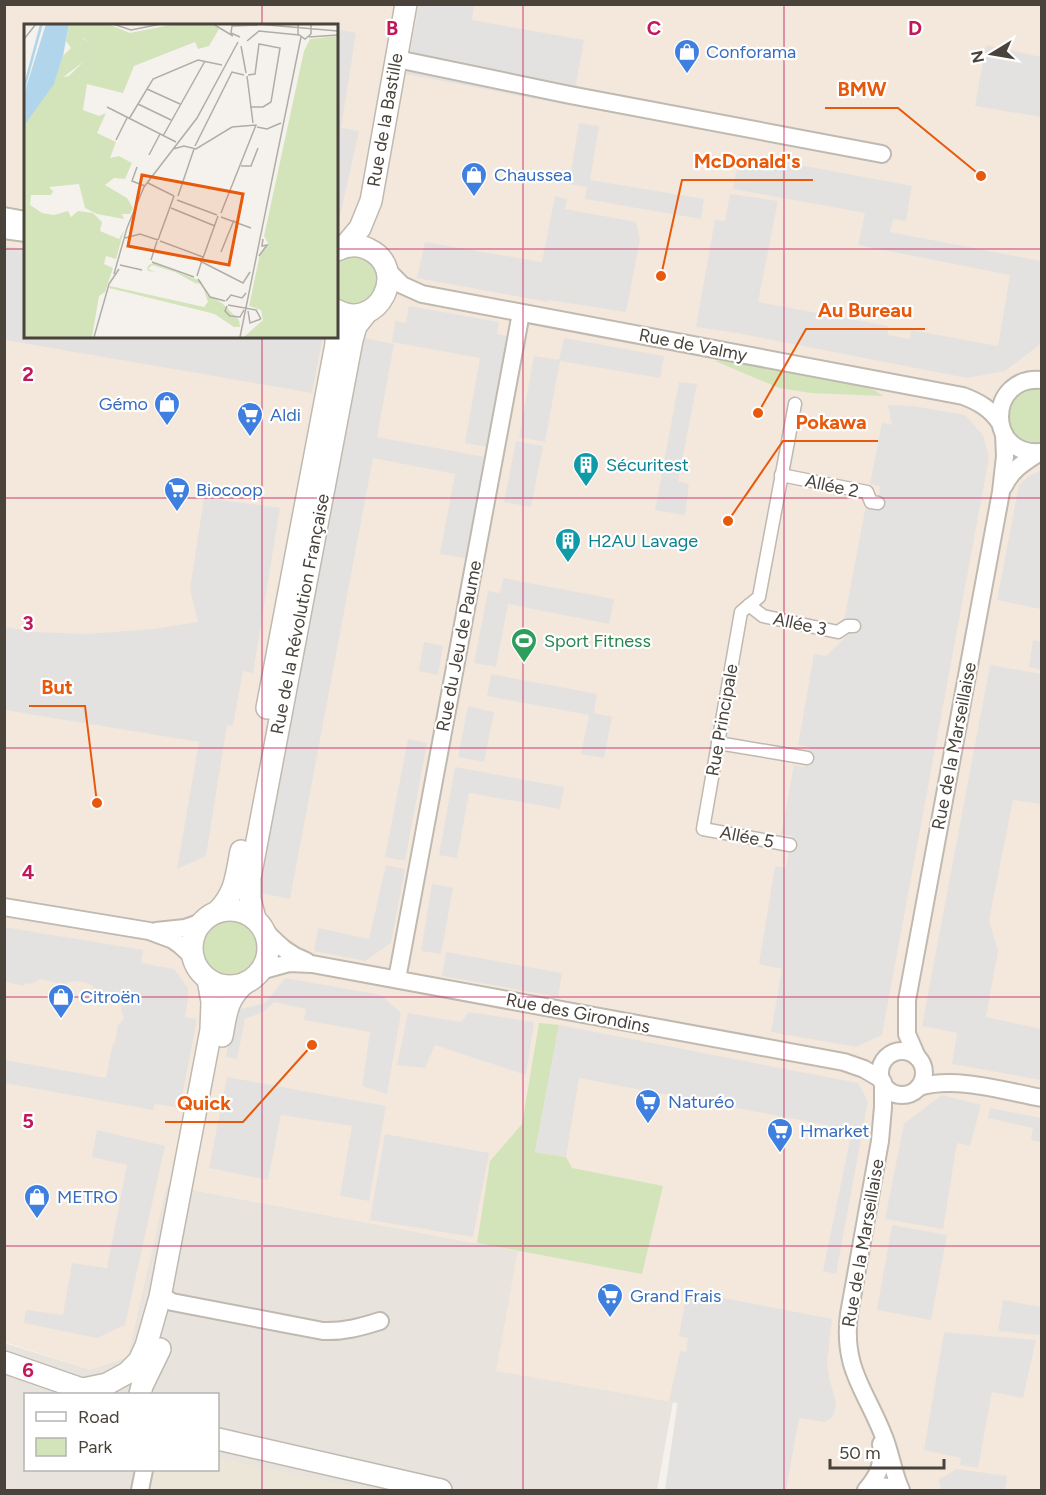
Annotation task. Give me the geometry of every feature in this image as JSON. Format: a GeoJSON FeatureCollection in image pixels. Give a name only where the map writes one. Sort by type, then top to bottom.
{"type":"FeatureCollection","features":[{"type":"Feature","properties":{"kind":"street","name":"Rue de la Bastille"},"geometry":{"type":"LineString","coordinates":[[340,248],[360,228],[371,201],[406,4]]}},
{"type":"Feature","properties":{"kind":"street"},"geometry":{"type":"LineString","coordinates":[[397,59],[570,95],[882,154]]}},
{"type":"Feature","properties":{"kind":"street","name":"Rue de la Bastille"},"geometry":{"type":"LineString","coordinates":[[371,201],[372,239],[382,263]]}},
{"type":"Feature","properties":{"kind":"street"},"geometry":{"type":"LineString","coordinates":[[4,216],[24,220]]}},
{"type":"Feature","properties":{"kind":"street"},"geometry":{"type":"LineString","coordinates":[[4,230],[24,233]]}},
{"type":"Feature","properties":{"kind":"street"},"geometry":{"type":"LineString","coordinates":[[338,311],[359,315],[375,305],[388,282],[382,263],[370,250],[354,245],[340,248]]}},
{"type":"Feature","properties":{"kind":"street","name":"Rue de Valmy"},"geometry":{"type":"LineString","coordinates":[[382,263],[396,281],[422,294]]}},
{"type":"Feature","properties":{"kind":"street","name":"Rue de Valmy"},"geometry":{"type":"LineString","coordinates":[[375,305],[400,294],[422,294],[963,396],[991,411],[1009,441],[1019,449],[1031,453],[1041,452]]}},
{"type":"Feature","properties":{"kind":"street","name":"Rue de la Révolution Française"},"geometry":{"type":"LineString","coordinates":[[259,925],[250,899],[250,878],[352,340],[356,326],[375,305]]}},
{"type":"Feature","properties":{"kind":"street","name":"Rue du Jeu de Paume"},"geometry":{"type":"LineString","coordinates":[[397,979],[521,313]]}},
{"type":"Feature","properties":{"kind":"street","name":"Rue de la Révolution Française"},"geometry":{"type":"LineString","coordinates":[[209,917],[229,898],[236,877],[335,338]]}},
{"type":"Feature","properties":{"kind":"street"},"geometry":{"type":"LineString","coordinates":[[1017,386],[1041,366]]}},
{"type":"Feature","properties":{"kind":"street","name":"Rue de Valmy"},"geometry":{"type":"LineString","coordinates":[[963,396],[991,394],[1032,380],[1041,380]]}},
{"type":"Feature","properties":{"kind":"street","name":"Rue de la Marseillaise"},"geometry":{"type":"LineString","coordinates":[[887,1057],[907,1000],[1001,492],[1005,458],[1000,406],[1017,386]]}},
{"type":"Feature","properties":{"kind":"street","name":"Rue Principale"},"geometry":{"type":"LineString","coordinates":[[703,829],[745,609],[759,597],[795,404]]}},
{"type":"Feature","properties":{"kind":"street","name":"Rue de la Marseillaise"},"geometry":{"type":"LineString","coordinates":[[1001,492],[1014,471],[1041,452]]}},
{"type":"Feature","properties":{"kind":"street","name":"Allée 2"},"geometry":{"type":"LineString","coordinates":[[781,475],[867,492],[871,502],[878,503]]}},
{"type":"Feature","properties":{"kind":"street","name":"Allée 3"},"geometry":{"type":"LineString","coordinates":[[745,609],[764,616],[838,632],[847,626],[854,626]]}},
{"type":"Feature","properties":{"kind":"street"},"geometry":{"type":"LineString","coordinates":[[718,743],[807,758]]}},
{"type":"Feature","properties":{"kind":"street","name":"Allée 5"},"geometry":{"type":"LineString","coordinates":[[703,829],[790,845]]}},
{"type":"Feature","properties":{"kind":"street"},"geometry":{"type":"LineString","coordinates":[[4,907],[149,931],[173,940],[193,957]]}},
{"type":"Feature","properties":{"kind":"street"},"geometry":{"type":"LineString","coordinates":[[4,1362],[90,1392],[121,1377],[139,1361],[167,1295],[229,1003],[235,992],[265,963],[268,949],[267,939],[259,925],[244,912],[235,910],[226,910],[176,930],[149,931]]}},
{"type":"Feature","properties":{"kind":"street"},"geometry":{"type":"LineString","coordinates":[[209,917],[195,933],[193,941],[193,957],[199,969],[208,979],[224,985],[237,985],[253,977]]}},
{"type":"Feature","properties":{"kind":"street","name":"Rue des Girondins"},"geometry":{"type":"LineString","coordinates":[[259,925],[280,947],[293,956],[312,964]]}},
{"type":"Feature","properties":{"kind":"street","name":"Rue des Girondins"},"geometry":{"type":"LineString","coordinates":[[253,977],[289,963],[312,964],[844,1062],[864,1069],[882,1080]]}},
{"type":"Feature","properties":{"kind":"street"},"geometry":{"type":"LineString","coordinates":[[140,1393],[166,1330],[167,1295],[211,1030],[212,1002],[208,979]]}},
{"type":"Feature","properties":{"kind":"street","name":"Rue de la Marseillaise"},"geometry":{"type":"LineString","coordinates":[[907,1000],[907,1034],[919,1059]]}},
{"type":"Feature","properties":{"kind":"street"},"geometry":{"type":"LineString","coordinates":[[960,1083],[939,1083],[912,1091],[892,1092],[882,1080],[881,1067],[887,1057],[894,1052],[908,1052],[941,1076],[960,1083],[1041,1098]]}},
{"type":"Feature","properties":{"kind":"street","name":"Rue des Girondins"},"geometry":{"type":"LineString","coordinates":[[844,1062],[869,1062],[887,1057]]}},
{"type":"Feature","properties":{"kind":"street"},"geometry":{"type":"LineString","coordinates":[[912,1091],[923,1078],[923,1068],[919,1059]]}},
{"type":"Feature","properties":{"kind":"street","name":"Rue de la Marseillaise"},"geometry":{"type":"LineString","coordinates":[[882,1080],[883,1107],[880,1141],[847,1332],[848,1349],[858,1384],[886,1441],[901,1491]]}},
{"type":"Feature","properties":{"kind":"street","name":"Rue de la Marseillaise"},"geometry":{"type":"LineString","coordinates":[[880,1141],[898,1100],[912,1091]]}},
{"type":"Feature","properties":{"kind":"street"},"geometry":{"type":"LineString","coordinates":[[167,1295],[323,1331],[349,1330],[380,1321]]}},
{"type":"Feature","properties":{"kind":"street","name":"Rue de la Marseillaise"},"geometry":{"type":"LineString","coordinates":[[868,1491],[882,1462],[879,1436],[872,1412]]}},
{"type":"Feature","properties":{"kind":"street"},"geometry":{"type":"LineString","coordinates":[[219,1439],[441,1491]]}},
{"type":"Feature","properties":{"kind":"street"},"geometry":{"type":"LineString","coordinates":[[140,1491],[144,1471]]}},
{"type":"Feature","properties":{"kind":"street"},"geometry":{"type":"LineString","coordinates":[[868,1491],[883,1489],[891,1491]]}},
{"type":"Feature","properties":{"kind":"shaded area"},"geometry":{"type":"Polygon","coordinates":[[[5,5],[1041,5],[1041,1490],[665,1490],[677,1403],[496,1371],[518,1251],[167,1185],[128,1357],[91,1370],[5,1342],[5,5]]]}},
{"type":"Feature","properties":{"kind":"shaded area"},"geometry":{"type":"Polygon","coordinates":[[[419,5],[474,5],[472,20],[584,40],[572,106],[406,74],[419,5]]]}},
{"type":"Feature","properties":{"kind":"shaded area"},"geometry":{"type":"Polygon","coordinates":[[[338,29],[356,33],[341,128],[359,131],[338,217],[338,29]]]}},
{"type":"Feature","properties":{"kind":"shaded area"},"geometry":{"type":"Polygon","coordinates":[[[986,45],[1041,57],[1041,117],[975,106],[986,45]]]}},
{"type":"Feature","properties":{"kind":"shaded area"},"geometry":{"type":"Polygon","coordinates":[[[579,123],[599,126],[590,180],[704,199],[701,219],[585,199],[587,187],[569,184],[579,123]]]}},
{"type":"Feature","properties":{"kind":"shaded area"},"geometry":{"type":"Polygon","coordinates":[[[740,154],[912,186],[906,221],[893,219],[890,232],[1041,261],[1042,341],[1005,371],[967,378],[696,327],[715,220],[725,221],[730,194],[778,201],[758,302],[888,326],[888,335],[910,339],[911,330],[998,346],[1010,275],[858,245],[865,213],[733,189],[740,154]]]}},
{"type":"Feature","properties":{"kind":"shaded area"},"geometry":{"type":"Polygon","coordinates":[[[555,196],[567,199],[565,209],[636,222],[640,239],[626,312],[549,300],[548,302],[417,278],[425,242],[542,262],[555,196]]]}},
{"type":"Feature","properties":{"kind":"shaded area"},"geometry":{"type":"Polygon","coordinates":[[[4,246],[24,249],[24,338],[323,338],[312,393],[5,340],[4,246]]]}},
{"type":"Feature","properties":{"kind":"shaded area"},"geometry":{"type":"Polygon","coordinates":[[[409,306],[499,322],[497,334],[507,336],[487,447],[465,443],[480,358],[392,342],[395,321],[406,323],[409,306]]]}},
{"type":"Feature","properties":{"kind":"shaded area"},"geometry":{"type":"Polygon","coordinates":[[[360,337],[394,344],[377,437],[485,457],[465,558],[440,554],[455,474],[373,458],[290,899],[256,892],[360,337]]]}},
{"type":"Feature","properties":{"kind":"shaded area"},"geometry":{"type":"Polygon","coordinates":[[[564,338],[664,356],[660,378],[560,361],[545,442],[519,437],[534,356],[559,360],[564,338]]]}},
{"type":"Feature","properties":{"kind":"shaded area"},"geometry":{"type":"Polygon","coordinates":[[[679,382],[697,384],[678,481],[689,484],[685,515],[655,510],[679,382]]]}},
{"type":"Feature","properties":{"kind":"shaded area"},"geometry":{"type":"Polygon","coordinates":[[[888,405],[913,406],[965,415],[983,435],[989,458],[882,1035],[856,1047],[771,1032],[782,969],[759,964],[775,866],[786,868],[792,836],[781,834],[794,765],[805,767],[809,747],[798,745],[814,654],[826,656],[852,631],[844,621],[866,505],[878,503],[880,486],[870,484],[882,423],[892,425],[888,405]]]}},
{"type":"Feature","properties":{"kind":"shaded area"},"geometry":{"type":"Polygon","coordinates":[[[516,441],[543,446],[531,507],[504,502],[516,441]]]}},
{"type":"Feature","properties":{"kind":"shaded area"},"geometry":{"type":"Polygon","coordinates":[[[1042,470],[1041,609],[997,600],[1019,485],[1029,476],[1042,470]]]}},
{"type":"Feature","properties":{"kind":"shaded area"},"geometry":{"type":"Polygon","coordinates":[[[204,498],[280,508],[253,673],[243,671],[233,726],[227,725],[206,856],[177,869],[199,742],[5,710],[5,627],[35,632],[86,634],[154,629],[198,622],[190,589],[204,498]]]}},
{"type":"Feature","properties":{"kind":"shaded area"},"geometry":{"type":"Polygon","coordinates":[[[503,578],[614,599],[609,624],[508,604],[496,667],[474,663],[488,591],[500,593],[503,578]]]}},
{"type":"Feature","properties":{"kind":"shaded area"},"geometry":{"type":"Polygon","coordinates":[[[1033,640],[1041,642],[1041,670],[1029,667],[1033,640]]]}},
{"type":"Feature","properties":{"kind":"shaded area"},"geometry":{"type":"Polygon","coordinates":[[[424,642],[443,646],[438,675],[419,671],[424,642]]]}},
{"type":"Feature","properties":{"kind":"shaded area"},"geometry":{"type":"Polygon","coordinates":[[[990,665],[1041,674],[1041,804],[1013,800],[989,920],[998,951],[986,1017],[1041,1029],[1041,1080],[952,1064],[957,1033],[922,1026],[990,665]]]}},
{"type":"Feature","properties":{"kind":"shaded area"},"geometry":{"type":"Polygon","coordinates":[[[491,674],[597,694],[594,713],[612,717],[604,758],[581,754],[589,715],[487,696],[491,674]]]}},
{"type":"Feature","properties":{"kind":"shaded area"},"geometry":{"type":"Polygon","coordinates":[[[468,706],[494,712],[484,762],[458,757],[468,706]]]}},
{"type":"Feature","properties":{"kind":"shaded area"},"geometry":{"type":"Polygon","coordinates":[[[408,739],[427,743],[405,861],[385,857],[408,739]]]}},
{"type":"Feature","properties":{"kind":"shaded area"},"geometry":{"type":"Polygon","coordinates":[[[455,767],[564,787],[560,809],[469,793],[457,858],[439,855],[455,767]]]}},
{"type":"Feature","properties":{"kind":"shaded area"},"geometry":{"type":"Polygon","coordinates":[[[386,865],[405,869],[391,943],[365,961],[314,951],[318,928],[369,939],[386,865]]]}},
{"type":"Feature","properties":{"kind":"shaded area"},"geometry":{"type":"Polygon","coordinates":[[[432,884],[453,888],[441,954],[421,951],[432,884]]]}},
{"type":"Feature","properties":{"kind":"shaded area"},"geometry":{"type":"Polygon","coordinates":[[[4,927],[143,950],[141,963],[174,969],[188,988],[185,1017],[197,1019],[180,1108],[155,1104],[153,1110],[5,1083],[5,1060],[106,1078],[118,1025],[124,1018],[121,1010],[123,995],[97,990],[84,982],[73,981],[63,984],[39,979],[34,983],[24,984],[24,986],[5,982],[4,927]]]}},
{"type":"Feature","properties":{"kind":"shaded area"},"geometry":{"type":"Polygon","coordinates":[[[446,952],[562,973],[558,997],[442,976],[446,952]]]}},
{"type":"Feature","properties":{"kind":"shaded area"},"geometry":{"type":"Polygon","coordinates":[[[285,978],[381,995],[401,1013],[387,1094],[362,1086],[370,1032],[304,1020],[306,1009],[274,1002],[263,1012],[245,1019],[237,1059],[226,1057],[234,1011],[265,1003],[285,978]]]}},
{"type":"Feature","properties":{"kind":"shaded area"},"geometry":{"type":"Polygon","coordinates":[[[469,1012],[534,1022],[526,1075],[435,1045],[425,1068],[397,1065],[408,1013],[461,1022],[469,1012]]]}},
{"type":"Feature","properties":{"kind":"shaded area"},"geometry":{"type":"Polygon","coordinates":[[[559,1025],[858,1083],[868,1101],[836,1274],[823,1271],[852,1130],[579,1078],[566,1157],[535,1152],[559,1025]]]}},
{"type":"Feature","properties":{"kind":"shaded area"},"geometry":{"type":"Polygon","coordinates":[[[227,1077],[386,1106],[369,1201],[340,1196],[352,1126],[281,1115],[268,1180],[209,1168],[227,1077]]]}},
{"type":"Feature","properties":{"kind":"shaded area"},"geometry":{"type":"Polygon","coordinates":[[[942,1095],[981,1105],[970,1146],[957,1143],[943,1229],[885,1219],[904,1124],[942,1095]]]}},
{"type":"Feature","properties":{"kind":"shaded area"},"geometry":{"type":"Polygon","coordinates":[[[990,1108],[1041,1118],[1041,1142],[1031,1140],[1033,1128],[988,1118],[990,1108]]]}},
{"type":"Feature","properties":{"kind":"shaded area"},"geometry":{"type":"Polygon","coordinates":[[[97,1130],[165,1146],[125,1325],[97,1338],[24,1323],[26,1310],[63,1315],[72,1263],[107,1268],[127,1165],[92,1157],[97,1130]]]}},
{"type":"Feature","properties":{"kind":"shaded area"},"geometry":{"type":"Polygon","coordinates":[[[385,1134],[489,1153],[473,1237],[370,1220],[385,1134]]]}},
{"type":"Feature","properties":{"kind":"shaded area"},"geometry":{"type":"Polygon","coordinates":[[[166,1185],[518,1251],[497,1370],[673,1402],[657,1490],[357,1490],[219,1459],[219,1393],[24,1393],[24,1471],[154,1471],[150,1490],[5,1490],[4,1343],[91,1370],[166,1185]]]}},
{"type":"Feature","properties":{"kind":"shaded area"},"geometry":{"type":"Polygon","coordinates":[[[892,1225],[947,1235],[931,1320],[877,1310],[892,1225]]]}},
{"type":"Feature","properties":{"kind":"shaded area"},"geometry":{"type":"Polygon","coordinates":[[[687,1291],[832,1319],[827,1363],[836,1402],[834,1414],[824,1422],[799,1418],[786,1490],[665,1490],[678,1403],[669,1401],[680,1351],[686,1352],[688,1338],[679,1336],[687,1291]]]}},
{"type":"Feature","properties":{"kind":"shaded area"},"geometry":{"type":"Polygon","coordinates":[[[1003,1300],[1041,1307],[1041,1335],[998,1331],[1003,1300]]]}},
{"type":"Feature","properties":{"kind":"shaded area"},"geometry":{"type":"Polygon","coordinates":[[[944,1332],[1036,1340],[1023,1398],[992,1392],[978,1468],[960,1465],[961,1458],[924,1450],[944,1332]]]}},
{"type":"Feature","properties":{"kind":"shaded area"},"geometry":{"type":"Polygon","coordinates":[[[219,1458],[372,1490],[150,1490],[154,1471],[219,1471],[219,1458]]]}},
{"type":"Feature","properties":{"kind":"shaded area"},"geometry":{"type":"Polygon","coordinates":[[[957,1469],[1007,1476],[1005,1490],[942,1490],[938,1480],[957,1469]]]}},
{"type":"Feature","properties":{"kind":"green space"},"geometry":{"type":"Polygon","coordinates":[[[354,256],[368,261],[375,269],[377,279],[374,289],[368,298],[359,303],[348,303],[338,297],[338,263],[346,257],[354,256]]]}},
{"type":"Feature","properties":{"kind":"green space"},"geometry":{"type":"Polygon","coordinates":[[[724,360],[860,385],[883,396],[811,393],[779,388],[715,361],[724,360]]]}},
{"type":"Feature","properties":{"kind":"green space"},"geometry":{"type":"Polygon","coordinates":[[[1037,389],[1042,390],[1041,444],[1029,444],[1018,439],[1012,432],[1008,424],[1008,414],[1016,397],[1037,389]]]}},
{"type":"Feature","properties":{"kind":"green space"},"geometry":{"type":"Polygon","coordinates":[[[230,921],[240,923],[249,929],[255,938],[257,948],[255,958],[249,967],[240,973],[230,975],[220,973],[211,967],[205,958],[203,948],[205,938],[211,929],[220,923],[230,921]]]}},
{"type":"Feature","properties":{"kind":"green space"},"geometry":{"type":"Polygon","coordinates":[[[539,1023],[559,1025],[535,1152],[566,1157],[572,1168],[663,1186],[642,1274],[477,1243],[490,1161],[522,1124],[539,1023]]]}},
{"type":"Feature","properties":{"kind":"place","name":"Conforama"},"geometry":{"type":"Point","coordinates":[687,75]}},
{"type":"Feature","properties":{"kind":"place","name":"BMW"},"geometry":{"type":"Point","coordinates":[981,176]}},
{"type":"Feature","properties":{"kind":"place","name":"Chaussea"},"geometry":{"type":"Point","coordinates":[474,198]}},
{"type":"Feature","properties":{"kind":"place","name":"McDonald's"},"geometry":{"type":"Point","coordinates":[661,276]}},
{"type":"Feature","properties":{"kind":"place","name":"Au Bureau"},"geometry":{"type":"Point","coordinates":[758,413]}},
{"type":"Feature","properties":{"kind":"place","name":"Gémo"},"geometry":{"type":"Point","coordinates":[167,427]}},
{"type":"Feature","properties":{"kind":"place","name":"Aldi"},"geometry":{"type":"Point","coordinates":[250,438]}},
{"type":"Feature","properties":{"kind":"place","name":"Sécuritest"},"geometry":{"type":"Point","coordinates":[586,488]}},
{"type":"Feature","properties":{"kind":"place","name":"Biocoop"},"geometry":{"type":"Point","coordinates":[177,513]}},
{"type":"Feature","properties":{"kind":"place","name":"Pokawa"},"geometry":{"type":"Point","coordinates":[728,521]}},
{"type":"Feature","properties":{"kind":"place","name":"H2AU Lavage"},"geometry":{"type":"Point","coordinates":[568,564]}},
{"type":"Feature","properties":{"kind":"place","name":"Sport Fitness"},"geometry":{"type":"Point","coordinates":[524,664]}},
{"type":"Feature","properties":{"kind":"place","name":"But"},"geometry":{"type":"Point","coordinates":[97,803]}},
{"type":"Feature","properties":{"kind":"place","name":"Citroën"},"geometry":{"type":"Point","coordinates":[61,1020]}},
{"type":"Feature","properties":{"kind":"place","name":"Quick"},"geometry":{"type":"Point","coordinates":[312,1045]}},
{"type":"Feature","properties":{"kind":"place","name":"Naturéo"},"geometry":{"type":"Point","coordinates":[648,1125]}},
{"type":"Feature","properties":{"kind":"place","name":"Hmarket"},"geometry":{"type":"Point","coordinates":[780,1154]}},
{"type":"Feature","properties":{"kind":"place","name":"METRO"},"geometry":{"type":"Point","coordinates":[37,1220]}},
{"type":"Feature","properties":{"kind":"place","name":"Grand Frais"},"geometry":{"type":"Point","coordinates":[610,1319]}}]}
